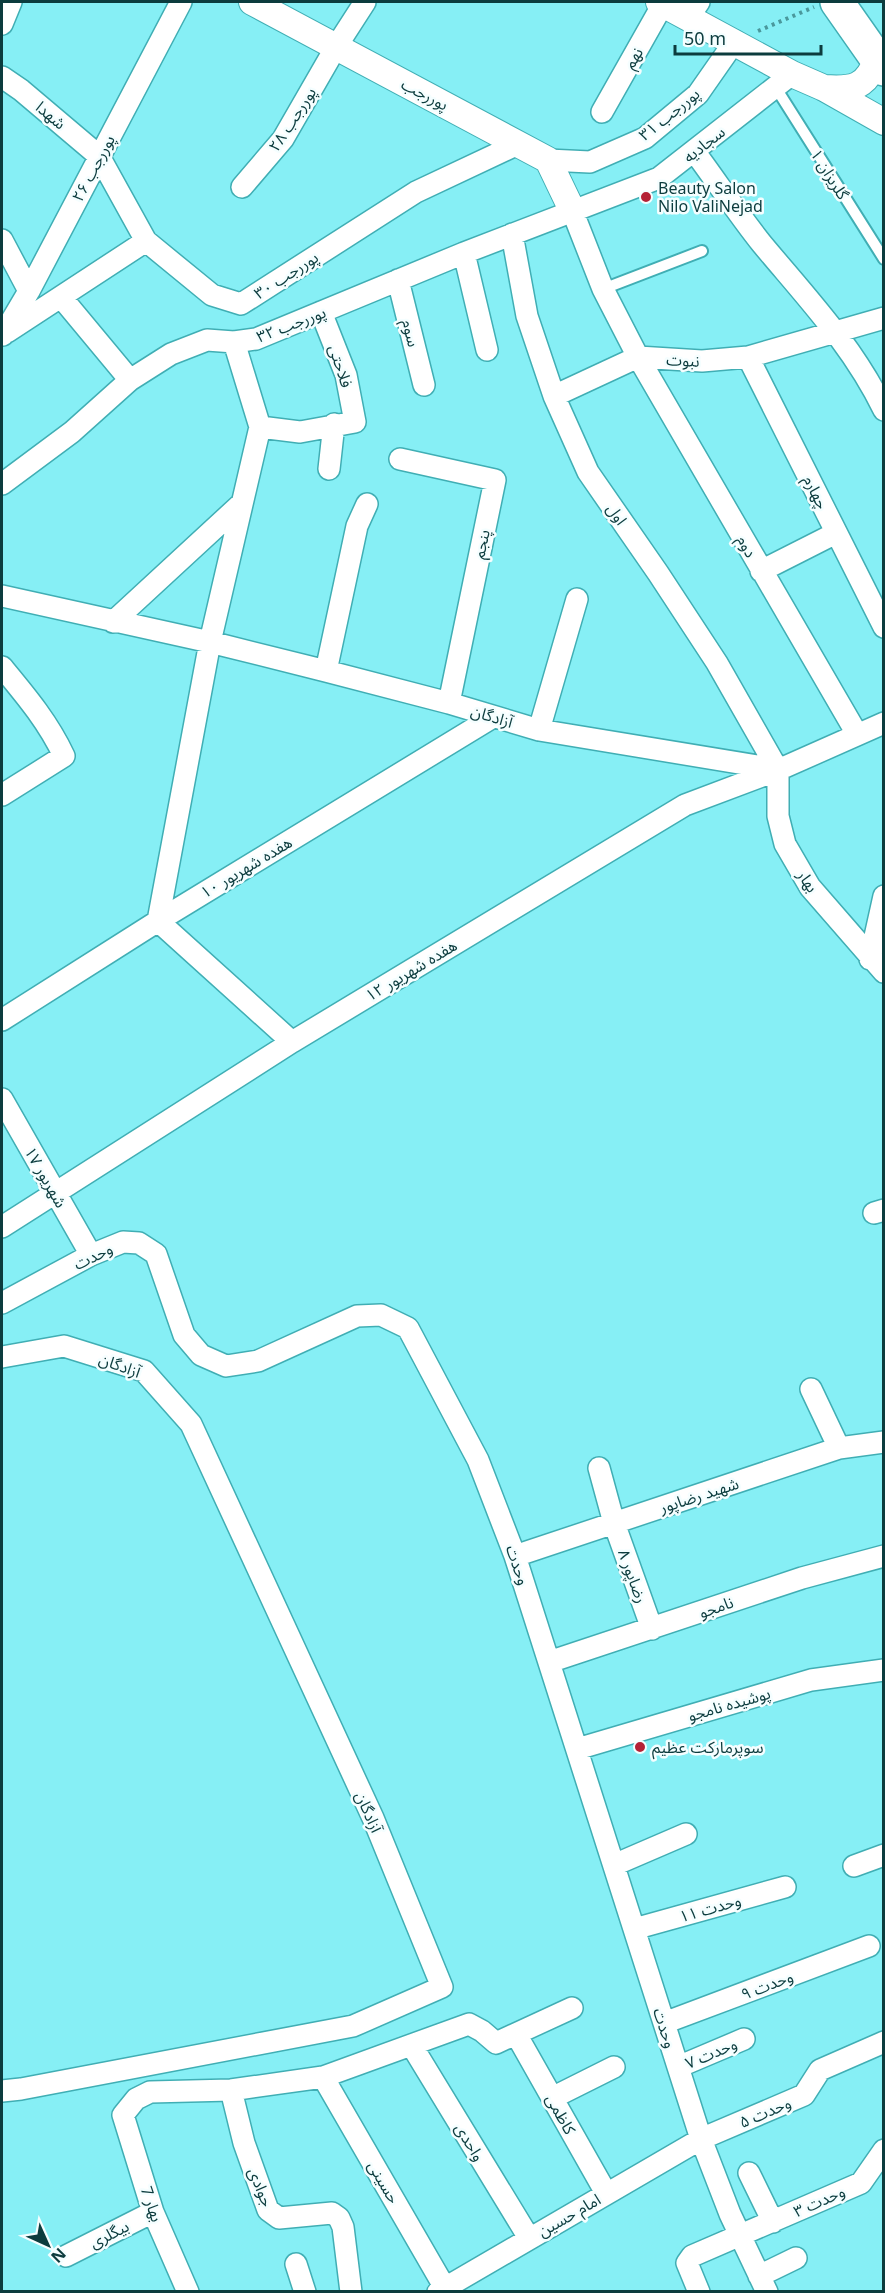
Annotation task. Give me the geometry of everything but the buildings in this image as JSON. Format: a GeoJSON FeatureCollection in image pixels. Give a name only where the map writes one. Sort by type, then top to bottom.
{"type":"FeatureCollection","features":[{"type":"Feature","properties":{"kind":"main road"},"geometry":{"type":"LineString","coordinates":[[826,4],[880,64]]}},
{"type":"Feature","properties":{"kind":"street"},"geometry":{"type":"LineString","coordinates":[[2,24],[11,2]]}},
{"type":"Feature","properties":{"kind":"street","name":"پوررجب ۲۶"},"geometry":{"type":"LineString","coordinates":[[2,334],[29,291],[181,2]]}},
{"type":"Feature","properties":{"kind":"street","name":"پوررجب"},"geometry":{"type":"LineString","coordinates":[[252,2],[548,160]]}},
{"type":"Feature","properties":{"kind":"street","name":"پوررجب ۲۸"},"geometry":{"type":"LineString","coordinates":[[242,187],[283,140],[336,47],[365,2]]}},
{"type":"Feature","properties":{"kind":"street"},"geometry":{"type":"LineString","coordinates":[[661,3],[694,10],[784,81],[846,90],[861,84],[880,64]]}},
{"type":"Feature","properties":{"kind":"street","name":"نهم"},"geometry":{"type":"LineString","coordinates":[[602,112],[661,3]]}},
{"type":"Feature","properties":{"kind":"street","name":"پوررجب ۳۱"},"geometry":{"type":"LineString","coordinates":[[548,160],[590,162],[645,138],[698,94],[735,41]]}},
{"type":"Feature","properties":{"kind":"street","name":"شهدا"},"geometry":{"type":"LineString","coordinates":[[2,77],[21,90],[99,156]]}},
{"type":"Feature","properties":{"kind":"street","name":"سجادیه"},"geometry":{"type":"LineString","coordinates":[[572,210],[659,178],[784,81]]}},
{"type":"Feature","properties":{"kind":"street"},"geometry":{"type":"LineString","coordinates":[[824,88],[884,122]]}},
{"type":"Feature","properties":{"kind":"street","name":"پوررجب ۳۰"},"geometry":{"type":"LineString","coordinates":[[99,156],[147,241],[212,296],[241,304],[416,192],[518,144]]}},
{"type":"Feature","properties":{"kind":"street"},"geometry":{"type":"LineString","coordinates":[[694,151],[760,241],[838,333],[873,387],[884,410]]}},
{"type":"Feature","properties":{"kind":"street"},"geometry":{"type":"LineString","coordinates":[[548,160],[572,210],[603,289],[638,357],[554,396]]}},
{"type":"Feature","properties":{"kind":"street","name":"پوررجب ۳۲"},"geometry":{"type":"LineString","coordinates":[[2,484],[72,432],[130,380],[171,354],[207,340],[234,342],[256,339],[572,210]]}},
{"type":"Feature","properties":{"kind":"street","name":"اول"},"geometry":{"type":"LineString","coordinates":[[512,234],[526,315],[554,396],[588,472],[717,663],[778,770]]}},
{"type":"Feature","properties":{"kind":"street"},"geometry":{"type":"LineString","coordinates":[[2,240],[29,291]]}},
{"type":"Feature","properties":{"kind":"street"},"geometry":{"type":"LineString","coordinates":[[2,334],[147,241]]}},
{"type":"Feature","properties":{"kind":"street"},"geometry":{"type":"LineString","coordinates":[[464,253],[487,350]]}},
{"type":"Feature","properties":{"kind":"street","name":"سوم"},"geometry":{"type":"LineString","coordinates":[[398,280],[424,385]]}},
{"type":"Feature","properties":{"kind":"street"},"geometry":{"type":"LineString","coordinates":[[61,297],[130,380]]}},
{"type":"Feature","properties":{"kind":"street","name":"فلاحتی"},"geometry":{"type":"LineString","coordinates":[[321,312],[346,375],[345,423]]}},
{"type":"Feature","properties":{"kind":"street","name":"نبوت"},"geometry":{"type":"LineString","coordinates":[[638,357],[702,361],[748,357],[884,318]]}},
{"type":"Feature","properties":{"kind":"street"},"geometry":{"type":"LineString","coordinates":[[234,342],[260,427],[210,642],[158,921],[292,1042]]}},
{"type":"Feature","properties":{"kind":"street","name":"دوم"},"geometry":{"type":"LineString","coordinates":[[638,357],[857,734]]}},
{"type":"Feature","properties":{"kind":"street","name":"چهارم"},"geometry":{"type":"LineString","coordinates":[[748,357],[884,627]]}},
{"type":"Feature","properties":{"kind":"street"},"geometry":{"type":"LineString","coordinates":[[260,427],[300,432],[345,423]]}},
{"type":"Feature","properties":{"kind":"street"},"geometry":{"type":"LineString","coordinates":[[329,469],[345,423]]}},
{"type":"Feature","properties":{"kind":"street","name":"پنجم"},"geometry":{"type":"LineString","coordinates":[[400,459],[495,480],[449,703]]}},
{"type":"Feature","properties":{"kind":"street"},"geometry":{"type":"LineString","coordinates":[[113,622],[242,504]]}},
{"type":"Feature","properties":{"kind":"street"},"geometry":{"type":"LineString","coordinates":[[326,671],[357,526],[367,504]]}},
{"type":"Feature","properties":{"kind":"street"},"geometry":{"type":"LineString","coordinates":[[761,571],[836,533]]}},
{"type":"Feature","properties":{"kind":"street","name":"آزادگان"},"geometry":{"type":"LineString","coordinates":[[2,596],[210,642],[449,703],[539,730],[778,770]]}},
{"type":"Feature","properties":{"kind":"street"},"geometry":{"type":"LineString","coordinates":[[539,730],[577,599]]}},
{"type":"Feature","properties":{"kind":"street"},"geometry":{"type":"LineString","coordinates":[[2,667],[38,709],[55,736],[64,756],[2,795]]}},
{"type":"Feature","properties":{"kind":"street","name":"هفده شهریور ۱۰"},"geometry":{"type":"LineString","coordinates":[[2,1020],[158,921],[493,717]]}},
{"type":"Feature","properties":{"kind":"street","name":"هفده شهریور ۱۲"},"geometry":{"type":"LineString","coordinates":[[2,1227],[292,1042],[685,805],[778,770],[884,723]]}},
{"type":"Feature","properties":{"kind":"street","name":"بهار"},"geometry":{"type":"LineString","coordinates":[[778,770],[778,816],[785,844],[810,887],[877,965]]}},
{"type":"Feature","properties":{"kind":"street"},"geometry":{"type":"LineString","coordinates":[[877,965],[884,896]]}},
{"type":"Feature","properties":{"kind":"street","name":"۱۷ شهریور"},"geometry":{"type":"LineString","coordinates":[[2,1099],[91,1256]]}},
{"type":"Feature","properties":{"kind":"street","name":"وحدت"},"geometry":{"type":"LineString","coordinates":[[2,1303],[91,1256],[123,1242],[139,1243],[156,1254],[184,1335],[201,1355],[226,1366],[258,1361],[357,1316],[381,1315],[408,1328],[478,1460],[515,1556],[701,2139],[740,2236],[763,2284]]}},
{"type":"Feature","properties":{"kind":"street","name":"آزادگان"},"geometry":{"type":"LineString","coordinates":[[2,1357],[64,1346],[144,1371],[191,1424],[373,1818],[442,1987],[354,2026],[2,2091]]}},
{"type":"Feature","properties":{"kind":"street"},"geometry":{"type":"LineString","coordinates":[[811,1389],[839,1448]]}},
{"type":"Feature","properties":{"kind":"street","name":"شهید رضاپور"},"geometry":{"type":"LineString","coordinates":[[515,1556],[839,1448],[884,1442]]}},
{"type":"Feature","properties":{"kind":"street","name":"رضاپور ۸"},"geometry":{"type":"LineString","coordinates":[[599,1468],[614,1523],[652,1629]]}},
{"type":"Feature","properties":{"kind":"street","name":"نامجو"},"geometry":{"type":"LineString","coordinates":[[549,1662],[802,1578],[884,1556]]}},
{"type":"Feature","properties":{"kind":"street","name":"پوشیده نامجو"},"geometry":{"type":"LineString","coordinates":[[577,1749],[811,1680],[884,1670]]}},
{"type":"Feature","properties":{"kind":"street"},"geometry":{"type":"LineString","coordinates":[[614,1865],[686,1833]]}},
{"type":"Feature","properties":{"kind":"street"},"geometry":{"type":"LineString","coordinates":[[854,1866],[884,1855]]}},
{"type":"Feature","properties":{"kind":"street","name":"وحدت ۱۱"},"geometry":{"type":"LineString","coordinates":[[634,1929],[786,1887]]}},
{"type":"Feature","properties":{"kind":"street","name":"وحدت ۹"},"geometry":{"type":"LineString","coordinates":[[664,2023],[869,1946]]}},
{"type":"Feature","properties":{"kind":"street"},"geometry":{"type":"LineString","coordinates":[[231,2090],[323,2077],[469,2024],[496,2043],[572,2008]]}},
{"type":"Feature","properties":{"kind":"street","name":"کاظمی"},"geometry":{"type":"LineString","coordinates":[[516,2034],[606,2193]]}},
{"type":"Feature","properties":{"kind":"street","name":"وحدت ۷"},"geometry":{"type":"LineString","coordinates":[[678,2067],[744,2039]]}},
{"type":"Feature","properties":{"kind":"street","name":"وحدت ۵"},"geometry":{"type":"LineString","coordinates":[[701,2139],[804,2095],[820,2070],[884,2042]]}},
{"type":"Feature","properties":{"kind":"street","name":"واحدی"},"geometry":{"type":"LineString","coordinates":[[412,2046],[529,2238]]}},
{"type":"Feature","properties":{"kind":"street"},"geometry":{"type":"LineString","coordinates":[[552,2098],[614,2067]]}},
{"type":"Feature","properties":{"kind":"street","name":"حسینی"},"geometry":{"type":"LineString","coordinates":[[323,2077],[442,2290]]}},
{"type":"Feature","properties":{"kind":"street","name":"بهار 7"},"geometry":{"type":"LineString","coordinates":[[188,2292],[153,2212],[123,2115],[136,2099],[150,2092],[231,2090]]}},
{"type":"Feature","properties":{"kind":"street","name":"جوادی"},"geometry":{"type":"LineString","coordinates":[[231,2090],[244,2143],[268,2210],[279,2218],[332,2213],[339,2218],[343,2227],[351,2292]]}},
{"type":"Feature","properties":{"kind":"street","name":"امام حسین"},"geometry":{"type":"LineString","coordinates":[[442,2290],[701,2139]]}},
{"type":"Feature","properties":{"kind":"street","name":"وحدت ۳"},"geometry":{"type":"LineString","coordinates":[[699,2292],[687,2264],[692,2256],[861,2183],[884,2150]]}},
{"type":"Feature","properties":{"kind":"street"},"geometry":{"type":"LineString","coordinates":[[749,2173],[773,2222]]}},
{"type":"Feature","properties":{"kind":"street","name":"بیگلری"},"geometry":{"type":"LineString","coordinates":[[66,2256],[153,2212]]}},
{"type":"Feature","properties":{"kind":"street"},"geometry":{"type":"LineString","coordinates":[[763,2284],[796,2258]]}},
{"type":"Feature","properties":{"kind":"street"},"geometry":{"type":"LineString","coordinates":[[296,2264],[305,2292]]}},
{"type":"Feature","properties":{"kind":"lane","name":"گلریزان ۱"},"geometry":{"type":"LineString","coordinates":[[784,81],[884,259]]}},
{"type":"Feature","properties":{"kind":"lane"},"geometry":{"type":"LineString","coordinates":[[603,289],[702,250]]}},
{"type":"Feature","properties":{"kind":"path"},"geometry":{"type":"LineString","coordinates":[[735,41],[826,4]]}},
{"type":"Feature","properties":{"kind":"place","name":"Beauty Salon Nilo ValiNejad"},"geometry":{"type":"Point","coordinates":[646,197]}},
{"type":"Feature","properties":{"kind":"place","name":"سوپرمارکت عظیم"},"geometry":{"type":"Point","coordinates":[640,1747]}}]}
